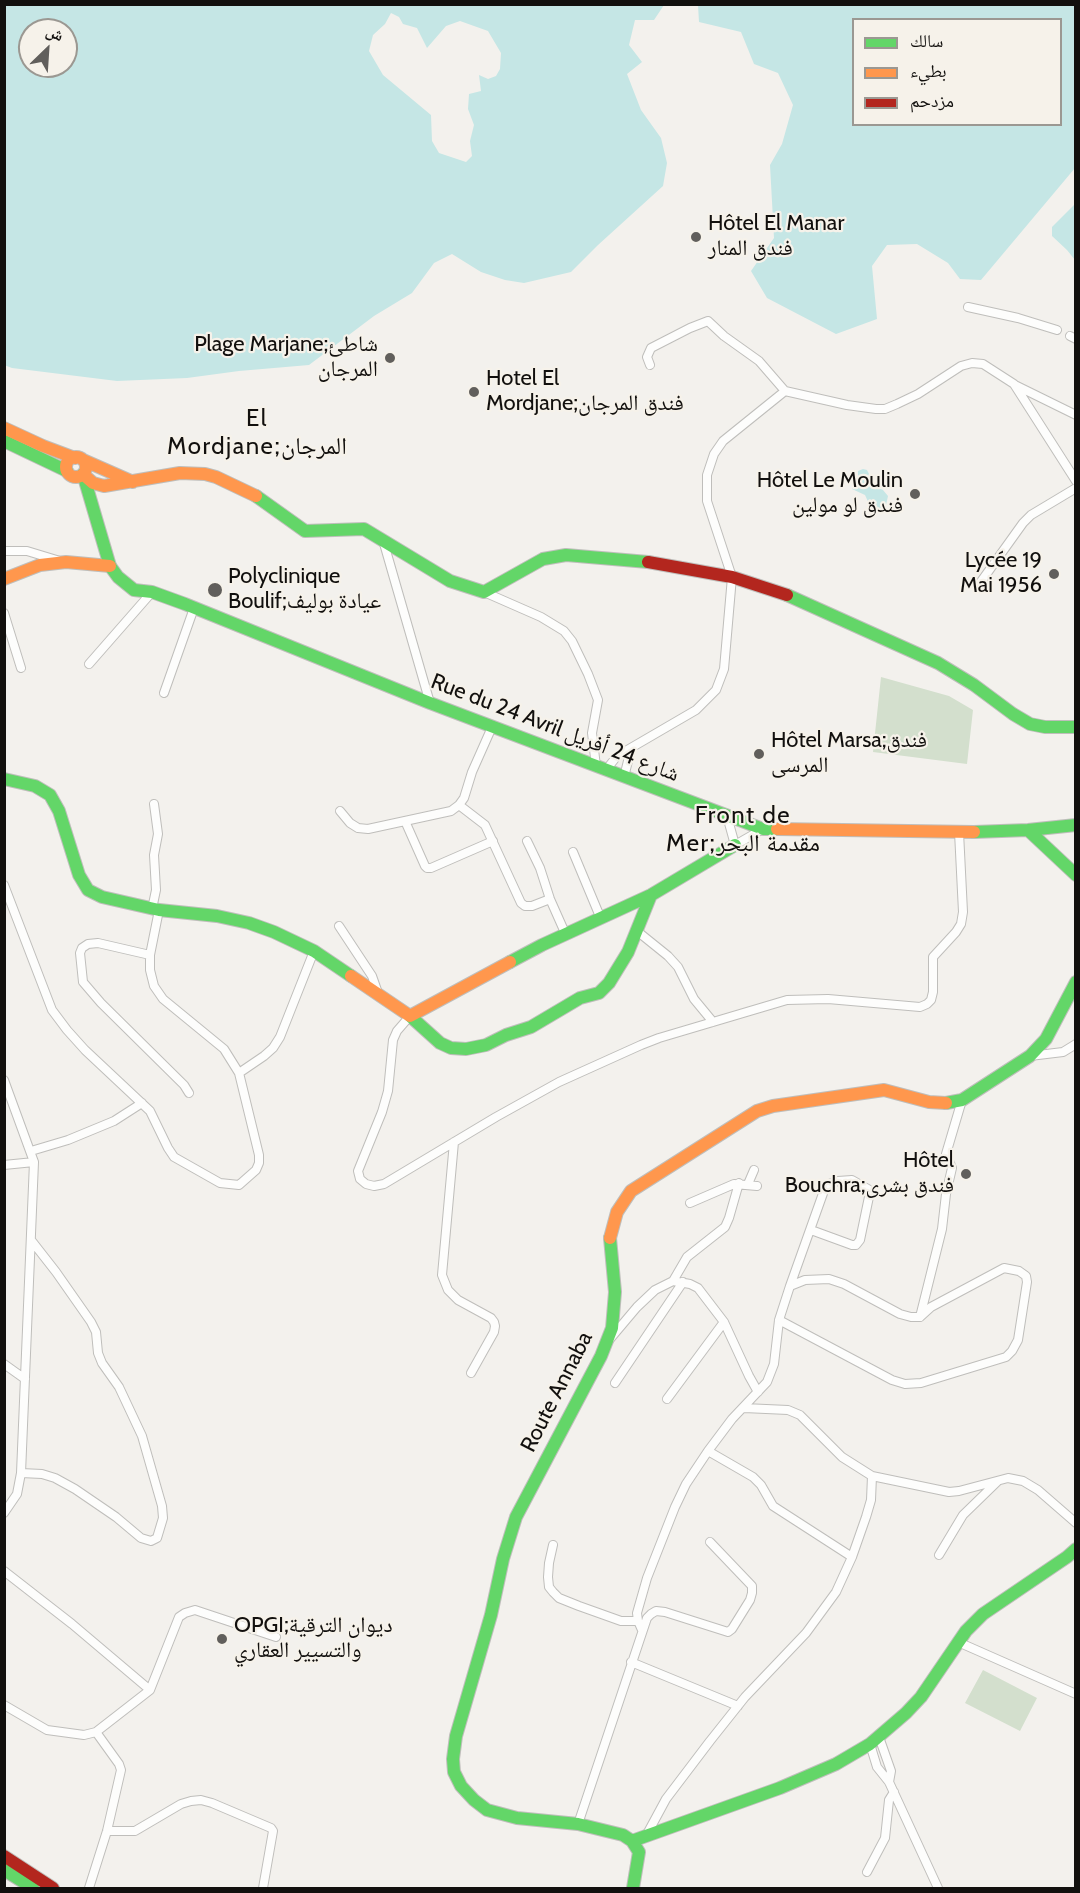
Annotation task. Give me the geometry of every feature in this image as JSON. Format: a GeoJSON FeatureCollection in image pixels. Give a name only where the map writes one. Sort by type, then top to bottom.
{"type":"FeatureCollection","features":[{"type":"Feature","properties":{"kind":"street"},"geometry":{"type":"LineString","coordinates":[[968,307],[1018,318],[1057,330]]}},
{"type":"Feature","properties":{"kind":"street"},"geometry":{"type":"LineString","coordinates":[[650,365],[647,357],[651,348],[708,321],[724,336],[759,361],[784,391],[847,405],[885,409],[918,394],[955,369],[972,363],[983,364],[991,368],[1014,384],[1076,416]]}},
{"type":"Feature","properties":{"kind":"street"},"geometry":{"type":"LineString","coordinates":[[1014,384],[1076,481]]}},
{"type":"Feature","properties":{"kind":"street"},"geometry":{"type":"LineString","coordinates":[[83,474],[98,485],[114,485],[180,473],[216,477],[258,497],[305,531],[364,529],[450,581],[530,611],[568,635],[588,674],[598,700],[592,733],[601,768],[617,756],[696,710],[716,690],[724,669],[732,577],[707,501],[706,486],[710,465],[723,441],[784,391]]}},
{"type":"Feature","properties":{"kind":"street"},"geometry":{"type":"LineString","coordinates":[[4,428],[134,482]]}},
{"type":"Feature","properties":{"kind":"street"},"geometry":{"type":"LineString","coordinates":[[4,441],[75,477],[83,474],[86,469],[79,459]]}},
{"type":"Feature","properties":{"kind":"street"},"geometry":{"type":"LineString","coordinates":[[79,459],[68,463],[69,473],[92,503]]}},
{"type":"Feature","properties":{"kind":"street","name":"Rue du 24 Avril شارع 24 أفريل"},"geometry":{"type":"LineString","coordinates":[[83,474],[110,566],[118,577],[134,590],[152,592],[194,608],[430,703],[726,816],[763,829],[959,832],[1028,830],[1076,825]]}},
{"type":"Feature","properties":{"kind":"street"},"geometry":{"type":"LineString","coordinates":[[980,583],[1023,523],[1076,488]]}},
{"type":"Feature","properties":{"kind":"street"},"geometry":{"type":"LineString","coordinates":[[382,540],[430,703]]}},
{"type":"Feature","properties":{"kind":"street"},"geometry":{"type":"LineString","coordinates":[[4,552],[27,551],[66,562],[110,566]]}},
{"type":"Feature","properties":{"kind":"street"},"geometry":{"type":"LineString","coordinates":[[484,592],[543,559],[566,555],[644,562],[732,577],[787,595],[844,618],[901,645],[965,680],[1030,724],[1076,727]]}},
{"type":"Feature","properties":{"kind":"street"},"geometry":{"type":"LineString","coordinates":[[4,579],[40,565],[66,562]]}},
{"type":"Feature","properties":{"kind":"street"},"geometry":{"type":"LineString","coordinates":[[89,664],[152,592]]}},
{"type":"Feature","properties":{"kind":"street"},"geometry":{"type":"LineString","coordinates":[[164,693],[194,608]]}},
{"type":"Feature","properties":{"kind":"street"},"geometry":{"type":"LineString","coordinates":[[4,613],[21,668]]}},
{"type":"Feature","properties":{"kind":"street"},"geometry":{"type":"LineString","coordinates":[[340,811],[350,824],[368,829],[451,811],[464,798],[472,772],[492,727]]}},
{"type":"Feature","properties":{"kind":"street"},"geometry":{"type":"LineString","coordinates":[[624,777],[631,749]]}},
{"type":"Feature","properties":{"kind":"street"},"geometry":{"type":"LineString","coordinates":[[4,779],[35,786],[50,795],[59,810],[79,875],[88,890],[102,897],[156,910],[217,916],[249,923],[274,932],[314,951],[410,1016],[431,1037],[446,1046],[458,1049],[486,1045],[506,1035],[531,1027],[580,998],[598,993],[609,983],[620,966],[637,932],[651,895]]}},
{"type":"Feature","properties":{"kind":"street"},"geometry":{"type":"LineString","coordinates":[[4,885],[52,1010],[67,1030],[150,1111],[174,1157],[220,1183],[239,1185],[256,1170],[259,1155],[239,1073],[224,1049],[163,999],[154,986],[150,970],[156,910],[154,855],[158,834],[154,804]]}},
{"type":"Feature","properties":{"kind":"street"},"geometry":{"type":"LineString","coordinates":[[459,805],[471,816],[483,822],[521,903],[525,906],[532,906],[550,899]]}},
{"type":"Feature","properties":{"kind":"street"},"geometry":{"type":"LineString","coordinates":[[726,816],[735,845]]}},
{"type":"Feature","properties":{"kind":"street"},"geometry":{"type":"LineString","coordinates":[[405,821],[425,866],[428,868],[493,842]]}},
{"type":"Feature","properties":{"kind":"street"},"geometry":{"type":"LineString","coordinates":[[763,829],[651,895],[542,945],[410,1016],[397,1031],[393,1040],[388,1091],[358,1172],[360,1179],[374,1186],[384,1184],[559,1082],[641,1045],[713,1022],[787,1000],[828,999],[920,1007],[927,1004],[933,992],[933,957],[961,924],[963,912],[959,832]]}},
{"type":"Feature","properties":{"kind":"street"},"geometry":{"type":"LineString","coordinates":[[1028,830],[1076,874]]}},
{"type":"Feature","properties":{"kind":"street"},"geometry":{"type":"LineString","coordinates":[[527,841],[566,934]]}},
{"type":"Feature","properties":{"kind":"street"},"geometry":{"type":"LineString","coordinates":[[573,852],[600,919]]}},
{"type":"Feature","properties":{"kind":"street"},"geometry":{"type":"LineString","coordinates":[[339,926],[372,976],[378,993]]}},
{"type":"Feature","properties":{"kind":"street"},"geometry":{"type":"LineString","coordinates":[[637,932],[668,956],[678,967],[694,999],[713,1022]]}},
{"type":"Feature","properties":{"kind":"street"},"geometry":{"type":"LineString","coordinates":[[150,955],[98,943],[88,944],[82,948],[80,953],[83,982],[133,1036],[184,1085],[189,1093]]}},
{"type":"Feature","properties":{"kind":"street"},"geometry":{"type":"LineString","coordinates":[[239,1073],[273,1048],[314,951]]}},
{"type":"Feature","properties":{"kind":"street","name":"Route Annaba"},"geometry":{"type":"LineString","coordinates":[[632,1841],[623,1835],[578,1824],[517,1818],[487,1810],[461,1786],[454,1773],[453,1759],[456,1736],[516,1517],[564,1430],[607,1343],[612,1328],[615,1292],[610,1251],[613,1224],[622,1203],[631,1191],[644,1182],[740,1121],[757,1111],[773,1106],[884,1090],[930,1102],[943,1103],[962,1100],[1030,1056],[1046,1039],[1076,982]]}},
{"type":"Feature","properties":{"kind":"street"},"geometry":{"type":"LineString","coordinates":[[1030,1056],[1063,1052],[1076,1044]]}},
{"type":"Feature","properties":{"kind":"street"},"geometry":{"type":"LineString","coordinates":[[4,1080],[34,1162],[21,1473],[17,1494],[4,1513]]}},
{"type":"Feature","properties":{"kind":"street"},"geometry":{"type":"LineString","coordinates":[[920,1317],[942,1229],[952,1168],[946,1154],[962,1100]]}},
{"type":"Feature","properties":{"kind":"street"},"geometry":{"type":"LineString","coordinates":[[31,1151],[78,1136],[114,1121],[142,1103]]}},
{"type":"Feature","properties":{"kind":"street"},"geometry":{"type":"LineString","coordinates":[[454,1142],[442,1275],[448,1290],[458,1300],[491,1318],[495,1326],[494,1332],[471,1373]]}},
{"type":"Feature","properties":{"kind":"street"},"geometry":{"type":"LineString","coordinates":[[4,1165],[34,1162]]}},
{"type":"Feature","properties":{"kind":"street"},"geometry":{"type":"LineString","coordinates":[[615,1383],[678,1282],[687,1257],[725,1227],[743,1183],[754,1170]]}},
{"type":"Feature","properties":{"kind":"street"},"geometry":{"type":"LineString","coordinates":[[578,1824],[631,1662],[640,1626],[637,1613],[647,1578],[675,1507],[686,1484],[708,1451],[732,1419],[767,1382],[774,1364],[779,1320],[789,1286],[826,1185],[852,1180],[868,1189],[870,1192],[860,1240],[856,1245],[811,1230]]}},
{"type":"Feature","properties":{"kind":"street"},"geometry":{"type":"LineString","coordinates":[[690,1203],[728,1185],[743,1183],[757,1186]]}},
{"type":"Feature","properties":{"kind":"street"},"geometry":{"type":"LineString","coordinates":[[21,1473],[42,1474],[55,1478],[108,1511],[141,1538],[151,1541],[157,1538],[163,1518],[162,1506],[142,1436],[119,1387],[102,1363],[98,1353],[96,1332],[91,1322],[31,1240]]}},
{"type":"Feature","properties":{"kind":"street"},"geometry":{"type":"LineString","coordinates":[[779,1320],[892,1380],[905,1384],[921,1383],[1006,1357],[1018,1340],[1027,1282],[1026,1276],[1019,1271],[1004,1268],[937,1303],[920,1317],[900,1314],[844,1284],[829,1279],[805,1280],[789,1286]]}},
{"type":"Feature","properties":{"kind":"street"},"geometry":{"type":"LineString","coordinates":[[607,1343],[655,1290],[678,1282],[690,1284],[698,1288],[724,1322],[758,1392]]}},
{"type":"Feature","properties":{"kind":"street"},"geometry":{"type":"LineString","coordinates":[[667,1399],[724,1322]]}},
{"type":"Feature","properties":{"kind":"street"},"geometry":{"type":"LineString","coordinates":[[4,1364],[25,1379]]}},
{"type":"Feature","properties":{"kind":"street"},"geometry":{"type":"LineString","coordinates":[[744,1408],[788,1410],[800,1415],[842,1457],[872,1476],[948,1492],[1008,1478],[1023,1481],[1038,1490],[1076,1523]]}},
{"type":"Feature","properties":{"kind":"street"},"geometry":{"type":"LineString","coordinates":[[708,1451],[753,1477],[773,1506],[852,1557]]}},
{"type":"Feature","properties":{"kind":"street"},"geometry":{"type":"LineString","coordinates":[[645,1838],[666,1799],[738,1706],[806,1633],[836,1592],[852,1557],[866,1517],[872,1476]]}},
{"type":"Feature","properties":{"kind":"street"},"geometry":{"type":"LineString","coordinates":[[939,1555],[963,1515],[1000,1480]]}},
{"type":"Feature","properties":{"kind":"street"},"geometry":{"type":"LineString","coordinates":[[640,1626],[656,1611],[723,1632],[732,1629],[750,1599],[752,1586],[710,1542]]}},
{"type":"Feature","properties":{"kind":"street"},"geometry":{"type":"LineString","coordinates":[[554,1545],[548,1577],[549,1587],[559,1598],[640,1626]]}},
{"type":"Feature","properties":{"kind":"street"},"geometry":{"type":"LineString","coordinates":[[633,1888],[639,1852],[632,1841],[780,1788],[836,1764],[875,1740],[921,1697],[966,1631],[983,1614],[1076,1549]]}},
{"type":"Feature","properties":{"kind":"street"},"geometry":{"type":"LineString","coordinates":[[4,1571],[72,1624],[150,1690]]}},
{"type":"Feature","properties":{"kind":"street"},"geometry":{"type":"LineString","coordinates":[[4,1705],[47,1730],[84,1735],[96,1732],[150,1690],[179,1617],[189,1611],[195,1610],[276,1637]]}},
{"type":"Feature","properties":{"kind":"street"},"geometry":{"type":"LineString","coordinates":[[958,1642],[1076,1694]]}},
{"type":"Feature","properties":{"kind":"street"},"geometry":{"type":"LineString","coordinates":[[631,1662],[738,1706]]}},
{"type":"Feature","properties":{"kind":"street"},"geometry":{"type":"LineString","coordinates":[[89,1888],[107,1831],[121,1770],[96,1732]]}},
{"type":"Feature","properties":{"kind":"street"},"geometry":{"type":"LineString","coordinates":[[875,1740],[878,1767],[890,1782],[938,1888]]}},
{"type":"Feature","properties":{"kind":"street"},"geometry":{"type":"LineString","coordinates":[[867,1872],[885,1838],[889,1800],[894,1792]]}},
{"type":"Feature","properties":{"kind":"street"},"geometry":{"type":"LineString","coordinates":[[107,1831],[135,1831],[190,1801],[201,1800],[212,1803],[271,1828],[273,1832],[263,1888]]}},
{"type":"Feature","properties":{"kind":"street"},"geometry":{"type":"LineString","coordinates":[[4,1857],[53,1888]]}},
{"type":"Feature","properties":{"kind":"street"},"geometry":{"type":"LineString","coordinates":[[4,1870],[33,1888]]}},
{"type":"Feature","properties":{"kind":"green space"},"geometry":{"type":"Polygon","coordinates":[[[881,677],[949,696],[973,710],[967,764],[873,752],[881,677]]]}},
{"type":"Feature","properties":{"kind":"green space"},"geometry":{"type":"Polygon","coordinates":[[[983,1670],[1037,1698],[1020,1731],[965,1703],[983,1670]]]}},
{"type":"Feature","properties":{"kind":"water"},"geometry":{"type":"Polygon","coordinates":[[[5,4],[664,5],[654,20],[635,20],[629,45],[642,62],[627,74],[641,110],[661,138],[667,163],[663,186],[571,272],[524,283],[505,280],[481,272],[452,254],[434,263],[412,293],[374,316],[309,365],[187,378],[117,381],[12,368],[4,365],[5,4]],[[391,13],[385,24],[373,35],[369,51],[383,75],[431,115],[432,141],[439,153],[466,162],[472,156],[470,141],[474,125],[468,109],[469,94],[481,91],[479,75],[488,79],[496,76],[500,69],[501,53],[488,31],[460,21],[446,26],[427,48],[417,28],[403,24],[399,17],[391,13]]]}},
{"type":"Feature","properties":{"kind":"water"},"geometry":{"type":"Polygon","coordinates":[[[698,5],[1075,5],[1075,168],[981,280],[960,279],[948,263],[917,244],[887,245],[872,266],[877,319],[836,334],[767,298],[751,271],[774,238],[770,165],[782,144],[793,105],[778,73],[754,64],[741,32],[699,22],[698,5]]]}},
{"type":"Feature","properties":{"kind":"water"},"geometry":{"type":"Polygon","coordinates":[[[1075,204],[1075,260],[1052,236],[1052,227],[1075,204]]]}},
{"type":"Feature","properties":{"kind":"water"},"geometry":{"type":"Polygon","coordinates":[[[867,470],[868,479],[872,485],[883,490],[888,496],[882,510],[870,506],[865,495],[852,489],[858,480],[858,471],[867,470]]]}},
{"type":"Feature","properties":{"kind":"traffic: fast"},"geometry":{"type":"LineString","coordinates":[[4,441],[67,471]]}},
{"type":"Feature","properties":{"kind":"traffic: fast"},"geometry":{"type":"LineString","coordinates":[[83,474],[110,566],[118,577],[134,590],[152,592],[185,604],[430,703],[763,829],[777,829]]}},
{"type":"Feature","properties":{"kind":"traffic: fast"},"geometry":{"type":"LineString","coordinates":[[256,496],[305,531],[364,529],[450,581],[484,592],[543,559],[566,555],[648,562]]}},
{"type":"Feature","properties":{"kind":"traffic: fast"},"geometry":{"type":"LineString","coordinates":[[787,595],[938,663],[1030,724],[1045,727],[1076,727]]}},
{"type":"Feature","properties":{"kind":"traffic: fast"},"geometry":{"type":"LineString","coordinates":[[4,779],[35,786],[50,795],[59,811],[79,875],[88,890],[102,897],[159,910],[217,916],[249,923],[314,951],[351,976]]}},
{"type":"Feature","properties":{"kind":"traffic: fast"},"geometry":{"type":"LineString","coordinates":[[974,832],[1076,825]]}},
{"type":"Feature","properties":{"kind":"traffic: fast"},"geometry":{"type":"LineString","coordinates":[[1028,830],[1076,875]]}},
{"type":"Feature","properties":{"kind":"traffic: fast"},"geometry":{"type":"LineString","coordinates":[[510,962],[651,895],[735,845]]}},
{"type":"Feature","properties":{"kind":"traffic: fast"},"geometry":{"type":"LineString","coordinates":[[410,1016],[440,1043],[451,1048],[466,1049],[486,1045],[506,1035],[531,1027],[580,998],[599,993],[609,983],[628,952],[651,895]]}},
{"type":"Feature","properties":{"kind":"traffic: fast"},"geometry":{"type":"LineString","coordinates":[[946,1103],[962,1100],[1030,1056],[1046,1039],[1076,982]]}},
{"type":"Feature","properties":{"kind":"traffic: fast"},"geometry":{"type":"LineString","coordinates":[[610,1238],[615,1292],[612,1328],[601,1356],[516,1517],[456,1736],[453,1759],[454,1772],[461,1786],[487,1810],[517,1818],[578,1824],[623,1835],[632,1841],[639,1852],[633,1888]]}},
{"type":"Feature","properties":{"kind":"traffic: fast"},"geometry":{"type":"LineString","coordinates":[[632,1841],[780,1788],[836,1764],[870,1744],[921,1697],[966,1631],[983,1614],[1076,1549]]}},
{"type":"Feature","properties":{"kind":"traffic: fast"},"geometry":{"type":"LineString","coordinates":[[4,1870],[33,1888]]}},
{"type":"Feature","properties":{"kind":"traffic: slow"},"geometry":{"type":"LineString","coordinates":[[4,428],[75,458]]}},
{"type":"Feature","properties":{"kind":"traffic: slow"},"geometry":{"type":"LineString","coordinates":[[76,457],[83,460],[86,467],[83,474],[76,477],[69,474],[66,467],[69,460],[76,457]]}},
{"type":"Feature","properties":{"kind":"traffic: slow"},"geometry":{"type":"LineString","coordinates":[[83,460],[133,482]]}},
{"type":"Feature","properties":{"kind":"traffic: slow"},"geometry":{"type":"LineString","coordinates":[[84,475],[93,483],[104,486],[180,473],[205,474],[256,496]]}},
{"type":"Feature","properties":{"kind":"traffic: slow"},"geometry":{"type":"LineString","coordinates":[[4,579],[40,565],[66,562],[110,566]]}},
{"type":"Feature","properties":{"kind":"traffic: slow"},"geometry":{"type":"LineString","coordinates":[[777,829],[974,832]]}},
{"type":"Feature","properties":{"kind":"traffic: slow"},"geometry":{"type":"LineString","coordinates":[[351,976],[410,1016],[510,962]]}},
{"type":"Feature","properties":{"kind":"traffic: slow"},"geometry":{"type":"LineString","coordinates":[[610,1238],[617,1212],[631,1191],[757,1111],[773,1106],[884,1090],[929,1102],[946,1103]]}},
{"type":"Feature","properties":{"kind":"traffic: jam"},"geometry":{"type":"LineString","coordinates":[[648,562],[732,577],[787,595]]}},
{"type":"Feature","properties":{"kind":"traffic: jam"},"geometry":{"type":"LineString","coordinates":[[4,1856],[53,1888]]}},
{"type":"Feature","properties":{"kind":"place","name":"Hôtel El Manar فندق المنار"},"geometry":{"type":"Point","coordinates":[696,237]}},
{"type":"Feature","properties":{"kind":"place","name":"Plage Marjane;شاطئ المرجان"},"geometry":{"type":"Point","coordinates":[390,358]}},
{"type":"Feature","properties":{"kind":"place","name":"Hotel El Mordjane;فندق المرجان"},"geometry":{"type":"Point","coordinates":[474,392]}},
{"type":"Feature","properties":{"kind":"place","name":"Hôtel Le Moulin فندق لو مولين"},"geometry":{"type":"Point","coordinates":[915,494]}},
{"type":"Feature","properties":{"kind":"place","name":"Lycée 19 Mai 1956"},"geometry":{"type":"Point","coordinates":[1054,574]}},
{"type":"Feature","properties":{"kind":"place","name":"Polyclinique Boulif;عيادة بوليف"},"geometry":{"type":"Point","coordinates":[215,590]}},
{"type":"Feature","properties":{"kind":"place","name":"Hôtel Marsa;فندق المرسى"},"geometry":{"type":"Point","coordinates":[759,754]}},
{"type":"Feature","properties":{"kind":"place","name":"Hôtel Bouchra;فندق بشرى"},"geometry":{"type":"Point","coordinates":[966,1174]}},
{"type":"Feature","properties":{"kind":"place","name":"OPGI;ديوان الترقية والتسيير العقاري"},"geometry":{"type":"Point","coordinates":[222,1639]}},
{"type":"Feature","properties":{"kind":"district","name":"El Mordjane;المرجان"},"geometry":{"type":"Point","coordinates":[257,433]}},
{"type":"Feature","properties":{"kind":"district","name":"Front de Mer;مقدمة البحر"},"geometry":{"type":"Point","coordinates":[743,830]}}]}
